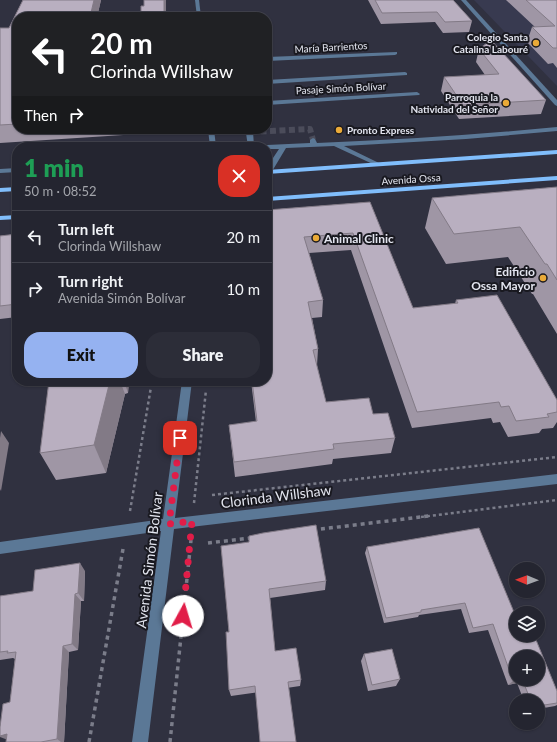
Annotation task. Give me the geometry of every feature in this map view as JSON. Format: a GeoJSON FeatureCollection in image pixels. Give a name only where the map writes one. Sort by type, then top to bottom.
{"type":"FeatureCollection","features":[{"type":"Feature","properties":{"kind":"main road","name":"Avenida Ossa"},"geometry":{"type":"LineString","coordinates":[[272,172],[557,152]]}},
{"type":"Feature","properties":{"kind":"main road","name":"Avenida Ossa"},"geometry":{"type":"LineString","coordinates":[[272,199],[556,179]]}},
{"type":"Feature","properties":{"kind":"main road"},"geometry":{"type":"LineString","coordinates":[[0,190],[12,189]]}},
{"type":"Feature","properties":{"kind":"main road"},"geometry":{"type":"LineString","coordinates":[[0,218],[12,217]]}},
{"type":"Feature","properties":{"kind":"street"},"geometry":{"type":"LineString","coordinates":[[197,0],[198,12]]}},
{"type":"Feature","properties":{"kind":"street"},"geometry":{"type":"LineString","coordinates":[[463,0],[557,104]]}},
{"type":"Feature","properties":{"kind":"street","name":"María Barrientos"},"geometry":{"type":"LineString","coordinates":[[272,59],[395,53]]}},
{"type":"Feature","properties":{"kind":"street","name":"Pasaje Simón Bolívar"},"geometry":{"type":"LineString","coordinates":[[272,82],[406,74]]}},
{"type":"Feature","properties":{"kind":"street","name":"Pasaje Simón Bolívar"},"geometry":{"type":"LineString","coordinates":[[272,103],[417,94]]}},
{"type":"Feature","properties":{"kind":"street"},"geometry":{"type":"LineString","coordinates":[[272,147],[314,143],[336,144],[474,138],[557,130]]}},
{"type":"Feature","properties":{"kind":"street"},"geometry":{"type":"LineString","coordinates":[[336,144],[377,164]]}},
{"type":"Feature","properties":{"kind":"street"},"geometry":{"type":"LineString","coordinates":[[272,165],[284,147]]}},
{"type":"Feature","properties":{"kind":"street"},"geometry":{"type":"LineString","coordinates":[[0,171],[12,170]]}},
{"type":"Feature","properties":{"kind":"street","name":"Avenida Simón Bolívar"},"geometry":{"type":"LineString","coordinates":[[140,742],[187,386]]}},
{"type":"Feature","properties":{"kind":"street","name":"Clorinda Willshaw"},"geometry":{"type":"LineString","coordinates":[[0,548],[192,521],[557,479]]}},
{"type":"Feature","properties":{"kind":"path"},"geometry":{"type":"LineString","coordinates":[[89,742],[151,386]]}},
{"type":"Feature","properties":{"kind":"path"},"geometry":{"type":"LineString","coordinates":[[170,742],[206,389]]}},
{"type":"Feature","properties":{"kind":"path"},"geometry":{"type":"LineString","coordinates":[[212,495],[557,457]]}},
{"type":"Feature","properties":{"kind":"path"},"geometry":{"type":"LineString","coordinates":[[311,531],[557,500]]}},
{"type":"Feature","properties":{"kind":"path"},"geometry":{"type":"LineString","coordinates":[[208,544],[255,538]]}},
{"type":"Feature","properties":{"kind":"shaded area","name":"Colegio Santa Catalina Labouré"},"geometry":{"type":"Polygon","coordinates":[[[474,0],[557,0],[557,86],[474,0]]]}},
{"type":"Feature","properties":{"kind":"building"},"geometry":{"type":"Polygon","coordinates":[[[23,0],[94,0],[91,12],[17,12],[23,0]]]}},
{"type":"Feature","properties":{"kind":"building"},"geometry":{"type":"Polygon","coordinates":[[[144,0],[164,0],[164,12],[141,12],[141,6],[144,6],[144,0]]]}},
{"type":"Feature","properties":{"kind":"building"},"geometry":{"type":"Polygon","coordinates":[[[375,0],[453,0],[472,21],[445,22],[437,12],[382,13],[375,0]]]}},
{"type":"Feature","properties":{"kind":"building"},"geometry":{"type":"Polygon","coordinates":[[[526,0],[557,0],[557,48],[553,48],[532,27],[555,26],[526,0]]]}},
{"type":"Feature","properties":{"kind":"building"},"geometry":{"type":"Polygon","coordinates":[[[12,22],[12,124],[0,125],[0,28],[9,28],[12,22]]]}},
{"type":"Feature","properties":{"kind":"building"},"geometry":{"type":"Polygon","coordinates":[[[491,40],[546,100],[463,105],[444,77],[499,74],[479,49],[491,40]]]}},
{"type":"Feature","properties":{"kind":"building"},"geometry":{"type":"Polygon","coordinates":[[[557,187],[557,280],[520,227],[454,234],[432,198],[557,187]]]}},
{"type":"Feature","properties":{"kind":"building"},"geometry":{"type":"Polygon","coordinates":[[[370,202],[413,308],[458,303],[456,300],[497,295],[557,400],[557,412],[547,414],[549,417],[516,421],[509,406],[501,407],[499,402],[417,412],[353,233],[304,237],[323,300],[308,302],[318,349],[313,350],[326,402],[369,398],[373,414],[388,413],[395,438],[333,444],[334,449],[234,462],[229,425],[257,421],[253,386],[272,386],[272,210],[370,202]]]}},
{"type":"Feature","properties":{"kind":"building"},"geometry":{"type":"Polygon","coordinates":[[[12,235],[12,305],[0,306],[0,236],[12,235]]]}},
{"type":"Feature","properties":{"kind":"building"},"geometry":{"type":"Polygon","coordinates":[[[48,386],[109,386],[94,445],[40,453],[48,386]]]}},
{"type":"Feature","properties":{"kind":"building"},"geometry":{"type":"Polygon","coordinates":[[[316,525],[326,581],[269,589],[275,651],[296,648],[301,680],[288,682],[296,742],[260,742],[255,686],[229,690],[226,632],[229,632],[221,546],[249,542],[249,536],[316,525]]]}},
{"type":"Feature","properties":{"kind":"building"},"geometry":{"type":"Polygon","coordinates":[[[479,528],[511,606],[509,606],[509,642],[537,642],[540,650],[509,650],[509,670],[493,624],[473,628],[465,603],[421,610],[421,612],[386,618],[367,547],[479,528]]]}},
{"type":"Feature","properties":{"kind":"building"},"geometry":{"type":"Polygon","coordinates":[[[80,563],[78,593],[75,594],[72,644],[63,646],[57,739],[41,742],[6,742],[7,734],[0,736],[0,727],[3,704],[10,702],[16,652],[0,652],[0,596],[33,591],[35,570],[80,563]]]}},
{"type":"Feature","properties":{"kind":"building"},"geometry":{"type":"Polygon","coordinates":[[[392,649],[400,679],[372,685],[364,654],[392,649]]]}},
{"type":"Feature","properties":{"kind":"building"},"geometry":{"type":"Polygon","coordinates":[[[545,662],[557,691],[557,703],[545,705],[545,694],[528,694],[525,686],[545,686],[545,662]]]}},
{"type":"Feature","properties":{"kind":"tunnel"},"geometry":{"type":"LineString","coordinates":[[272,131],[310,129],[313,140]]}},
{"type":"Feature","properties":{"kind":"place","name":"Colegio Santa Catalina Labouré"},"geometry":{"type":"Point","coordinates":[536,43]}},
{"type":"Feature","properties":{"kind":"place","name":"Parroquia la Natividad del Señor"},"geometry":{"type":"Point","coordinates":[506,103]}},
{"type":"Feature","properties":{"kind":"place","name":"Pronto Express"},"geometry":{"type":"Point","coordinates":[339,130]}},
{"type":"Feature","properties":{"kind":"place","name":"Animal Clinic"},"geometry":{"type":"Point","coordinates":[316,238]}},
{"type":"Feature","properties":{"kind":"place","name":"Edificio Ossa Mayor"},"geometry":{"type":"Point","coordinates":[543,278]}},
{"type":"Feature","properties":{"kind":"route"},"geometry":{"type":"LineString","coordinates":[[180,438],[169,524],[192,521],[183,616]]}}]}
